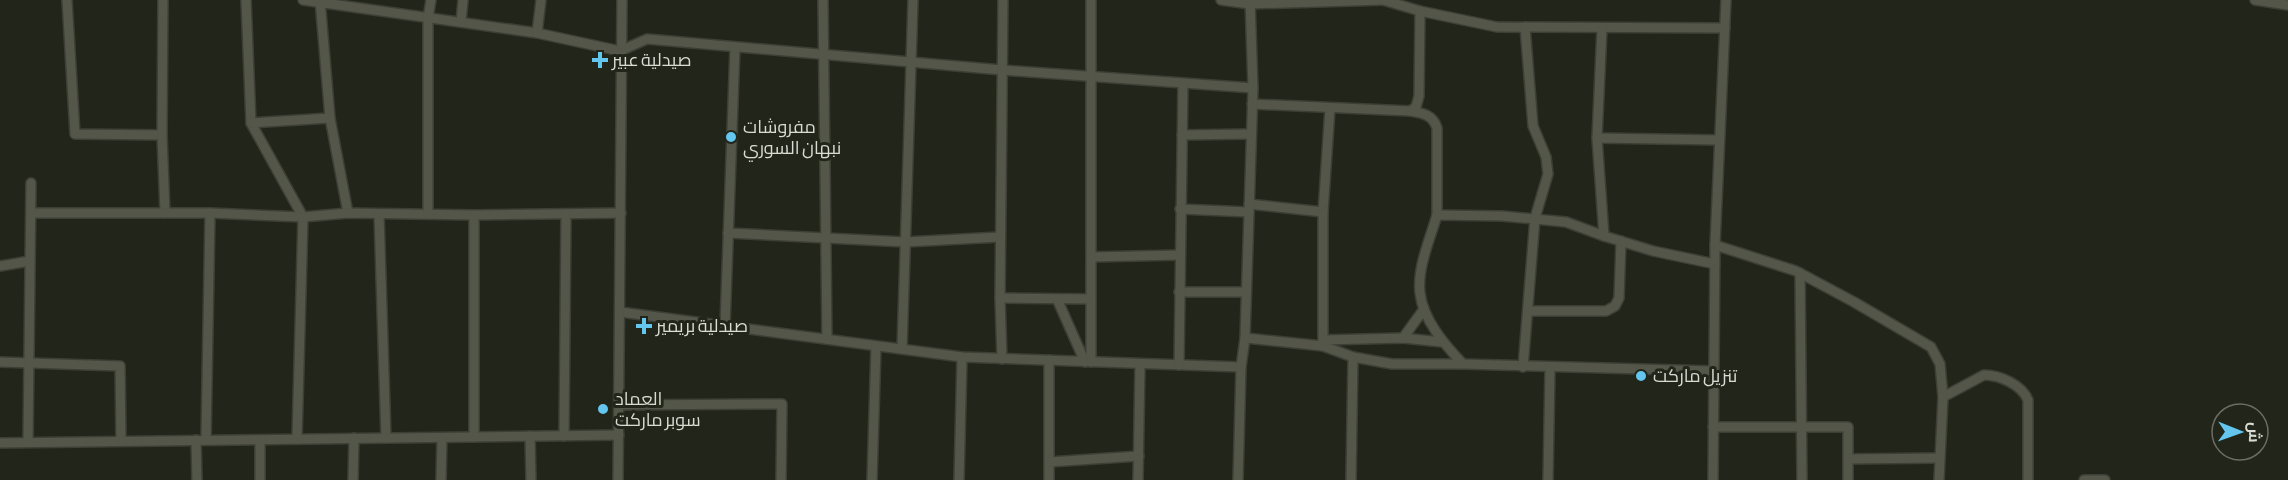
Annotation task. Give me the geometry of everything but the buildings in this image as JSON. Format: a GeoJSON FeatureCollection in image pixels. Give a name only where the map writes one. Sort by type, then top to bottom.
{"type":"FeatureCollection","features":[{"type":"Feature","properties":{"kind":"street"},"geometry":{"type":"LineString","coordinates":[[67,0],[75,134],[162,135]]}},
{"type":"Feature","properties":{"kind":"street"},"geometry":{"type":"LineString","coordinates":[[163,0],[162,135],[165,213]]}},
{"type":"Feature","properties":{"kind":"street"},"geometry":{"type":"LineString","coordinates":[[246,0],[250,123],[303,216],[297,439]]}},
{"type":"Feature","properties":{"kind":"street"},"geometry":{"type":"LineString","coordinates":[[303,0],[537,33],[620,51],[647,39],[1002,70],[1253,88]]}},
{"type":"Feature","properties":{"kind":"street"},"geometry":{"type":"LineString","coordinates":[[428,214],[428,18],[430,0]]}},
{"type":"Feature","properties":{"kind":"street"},"geometry":{"type":"LineString","coordinates":[[461,22],[463,0]]}},
{"type":"Feature","properties":{"kind":"street"},"geometry":{"type":"LineString","coordinates":[[537,33],[541,0]]}},
{"type":"Feature","properties":{"kind":"street"},"geometry":{"type":"LineString","coordinates":[[618,480],[622,0]]}},
{"type":"Feature","properties":{"kind":"street"},"geometry":{"type":"LineString","coordinates":[[823,0],[827,339]]}},
{"type":"Feature","properties":{"kind":"street"},"geometry":{"type":"LineString","coordinates":[[902,349],[913,0]]}},
{"type":"Feature","properties":{"kind":"street"},"geometry":{"type":"LineString","coordinates":[[1002,359],[1000,237],[1003,0]]}},
{"type":"Feature","properties":{"kind":"street"},"geometry":{"type":"LineString","coordinates":[[1088,362],[1091,299],[1091,0]]}},
{"type":"Feature","properties":{"kind":"street"},"geometry":{"type":"LineString","coordinates":[[1221,0],[1250,2],[1383,0],[1420,11],[1497,27],[1725,28]]}},
{"type":"Feature","properties":{"kind":"street"},"geometry":{"type":"LineString","coordinates":[[1713,480],[1715,245],[1726,0]]}},
{"type":"Feature","properties":{"kind":"street"},"geometry":{"type":"LineString","coordinates":[[2255,0],[2288,5]]}},
{"type":"Feature","properties":{"kind":"street"},"geometry":{"type":"LineString","coordinates":[[320,1],[330,118],[348,213]]}},
{"type":"Feature","properties":{"kind":"street"},"geometry":{"type":"LineString","coordinates":[[1238,480],[1253,88],[1250,2]]}},
{"type":"Feature","properties":{"kind":"street"},"geometry":{"type":"LineString","coordinates":[[1410,111],[1416,107],[1419,96],[1420,11]]}},
{"type":"Feature","properties":{"kind":"street"},"geometry":{"type":"LineString","coordinates":[[1523,367],[1535,218],[1548,174],[1546,158],[1533,126],[1525,27]]}},
{"type":"Feature","properties":{"kind":"street"},"geometry":{"type":"LineString","coordinates":[[1602,28],[1597,138],[1604,236]]}},
{"type":"Feature","properties":{"kind":"street"},"geometry":{"type":"LineString","coordinates":[[725,326],[735,47]]}},
{"type":"Feature","properties":{"kind":"street"},"geometry":{"type":"LineString","coordinates":[[1179,365],[1183,84]]}},
{"type":"Feature","properties":{"kind":"street"},"geometry":{"type":"LineString","coordinates":[[1252,104],[1410,111],[1423,113],[1432,118],[1437,128],[1437,215],[1420,280],[1420,293],[1424,309],[1442,342],[1463,364]]}},
{"type":"Feature","properties":{"kind":"street"},"geometry":{"type":"LineString","coordinates":[[1323,343],[1323,212],[1330,108]]}},
{"type":"Feature","properties":{"kind":"street"},"geometry":{"type":"LineString","coordinates":[[250,123],[330,118]]}},
{"type":"Feature","properties":{"kind":"street"},"geometry":{"type":"LineString","coordinates":[[1182,135],[1251,134]]}},
{"type":"Feature","properties":{"kind":"street"},"geometry":{"type":"LineString","coordinates":[[1597,138],[1719,140]]}},
{"type":"Feature","properties":{"kind":"street"},"geometry":{"type":"LineString","coordinates":[[27,442],[31,183]]}},
{"type":"Feature","properties":{"kind":"street"},"geometry":{"type":"LineString","coordinates":[[1180,209],[1249,208],[1323,212]]}},
{"type":"Feature","properties":{"kind":"street"},"geometry":{"type":"LineString","coordinates":[[30,213],[210,213],[303,216],[348,213],[621,213]]}},
{"type":"Feature","properties":{"kind":"street"},"geometry":{"type":"LineString","coordinates":[[196,480],[201,440],[210,213]]}},
{"type":"Feature","properties":{"kind":"street"},"geometry":{"type":"LineString","coordinates":[[379,214],[386,438]]}},
{"type":"Feature","properties":{"kind":"street"},"geometry":{"type":"LineString","coordinates":[[474,214],[474,437]]}},
{"type":"Feature","properties":{"kind":"street"},"geometry":{"type":"LineString","coordinates":[[564,436],[566,214]]}},
{"type":"Feature","properties":{"kind":"street"},"geometry":{"type":"LineString","coordinates":[[1437,215],[1535,218],[1566,222],[1621,241],[1715,264]]}},
{"type":"Feature","properties":{"kind":"street"},"geometry":{"type":"LineString","coordinates":[[728,233],[905,242],[1000,237]]}},
{"type":"Feature","properties":{"kind":"street"},"geometry":{"type":"LineString","coordinates":[[1528,311],[1606,311],[1615,306],[1619,298],[1621,241]]}},
{"type":"Feature","properties":{"kind":"street"},"geometry":{"type":"LineString","coordinates":[[1715,245],[1800,273],[1932,347],[1940,364],[1943,397],[1939,480]]}},
{"type":"Feature","properties":{"kind":"street"},"geometry":{"type":"LineString","coordinates":[[1091,257],[1180,255]]}},
{"type":"Feature","properties":{"kind":"street"},"geometry":{"type":"LineString","coordinates":[[0,267],[30,261]]}},
{"type":"Feature","properties":{"kind":"street"},"geometry":{"type":"LineString","coordinates":[[1800,273],[1802,480]]}},
{"type":"Feature","properties":{"kind":"street"},"geometry":{"type":"LineString","coordinates":[[1179,292],[1246,292]]}},
{"type":"Feature","properties":{"kind":"street"},"geometry":{"type":"LineString","coordinates":[[1000,298],[1091,299]]}},
{"type":"Feature","properties":{"kind":"street"},"geometry":{"type":"LineString","coordinates":[[1057,299],[1088,362]]}},
{"type":"Feature","properties":{"kind":"street"},"geometry":{"type":"LineString","coordinates":[[1404,338],[1424,309]]}},
{"type":"Feature","properties":{"kind":"street"},"geometry":{"type":"LineString","coordinates":[[620,312],[962,357],[1241,367]]}},
{"type":"Feature","properties":{"kind":"street"},"geometry":{"type":"LineString","coordinates":[[1245,338],[1323,343],[1404,338],[1442,342]]}},
{"type":"Feature","properties":{"kind":"street"},"geometry":{"type":"LineString","coordinates":[[1323,343],[1353,357],[1392,364],[1713,371]]}},
{"type":"Feature","properties":{"kind":"street"},"geometry":{"type":"LineString","coordinates":[[872,480],[876,346]]}},
{"type":"Feature","properties":{"kind":"street"},"geometry":{"type":"LineString","coordinates":[[959,480],[962,357]]}},
{"type":"Feature","properties":{"kind":"street"},"geometry":{"type":"LineString","coordinates":[[1351,480],[1353,357]]}},
{"type":"Feature","properties":{"kind":"street"},"geometry":{"type":"LineString","coordinates":[[1049,360],[1049,480]]}},
{"type":"Feature","properties":{"kind":"street"},"geometry":{"type":"LineString","coordinates":[[0,362],[120,366],[121,441]]}},
{"type":"Feature","properties":{"kind":"street"},"geometry":{"type":"LineString","coordinates":[[1138,480],[1140,364]]}},
{"type":"Feature","properties":{"kind":"street"},"geometry":{"type":"LineString","coordinates":[[1548,480],[1550,368]]}},
{"type":"Feature","properties":{"kind":"street"},"geometry":{"type":"LineString","coordinates":[[1943,397],[1984,375],[2001,378],[2026,393],[2028,400],[2028,480]]}},
{"type":"Feature","properties":{"kind":"street"},"geometry":{"type":"LineString","coordinates":[[619,405],[782,404],[781,480]]}},
{"type":"Feature","properties":{"kind":"street"},"geometry":{"type":"LineString","coordinates":[[1713,427],[1848,427],[1848,480]]}},
{"type":"Feature","properties":{"kind":"street"},"geometry":{"type":"LineString","coordinates":[[0,443],[619,435]]}},
{"type":"Feature","properties":{"kind":"street"},"geometry":{"type":"LineString","coordinates":[[530,436],[531,480]]}},
{"type":"Feature","properties":{"kind":"street"},"geometry":{"type":"LineString","coordinates":[[353,480],[354,438]]}},
{"type":"Feature","properties":{"kind":"street"},"geometry":{"type":"LineString","coordinates":[[441,480],[442,438]]}},
{"type":"Feature","properties":{"kind":"street"},"geometry":{"type":"LineString","coordinates":[[260,440],[260,480]]}},
{"type":"Feature","properties":{"kind":"street"},"geometry":{"type":"LineString","coordinates":[[1049,462],[1139,456]]}},
{"type":"Feature","properties":{"kind":"street"},"geometry":{"type":"LineString","coordinates":[[1848,459],[1939,458]]}},
{"type":"Feature","properties":{"kind":"street"},"geometry":{"type":"LineString","coordinates":[[2084,480],[2105,480]]}},
{"type":"Feature","properties":{"kind":"place","name":"صيدلية عبير"},"geometry":{"type":"Point","coordinates":[600,60]}},
{"type":"Feature","properties":{"kind":"place","name":"مفروشات نبهان السوري"},"geometry":{"type":"Point","coordinates":[731,137]}},
{"type":"Feature","properties":{"kind":"place","name":"صيدلية بريمير"},"geometry":{"type":"Point","coordinates":[644,326]}},
{"type":"Feature","properties":{"kind":"place","name":"تنزيل ماركت"},"geometry":{"type":"Point","coordinates":[1641,376]}},
{"type":"Feature","properties":{"kind":"place","name":"العماد سوبر ماركت"},"geometry":{"type":"Point","coordinates":[603,409]}}]}
